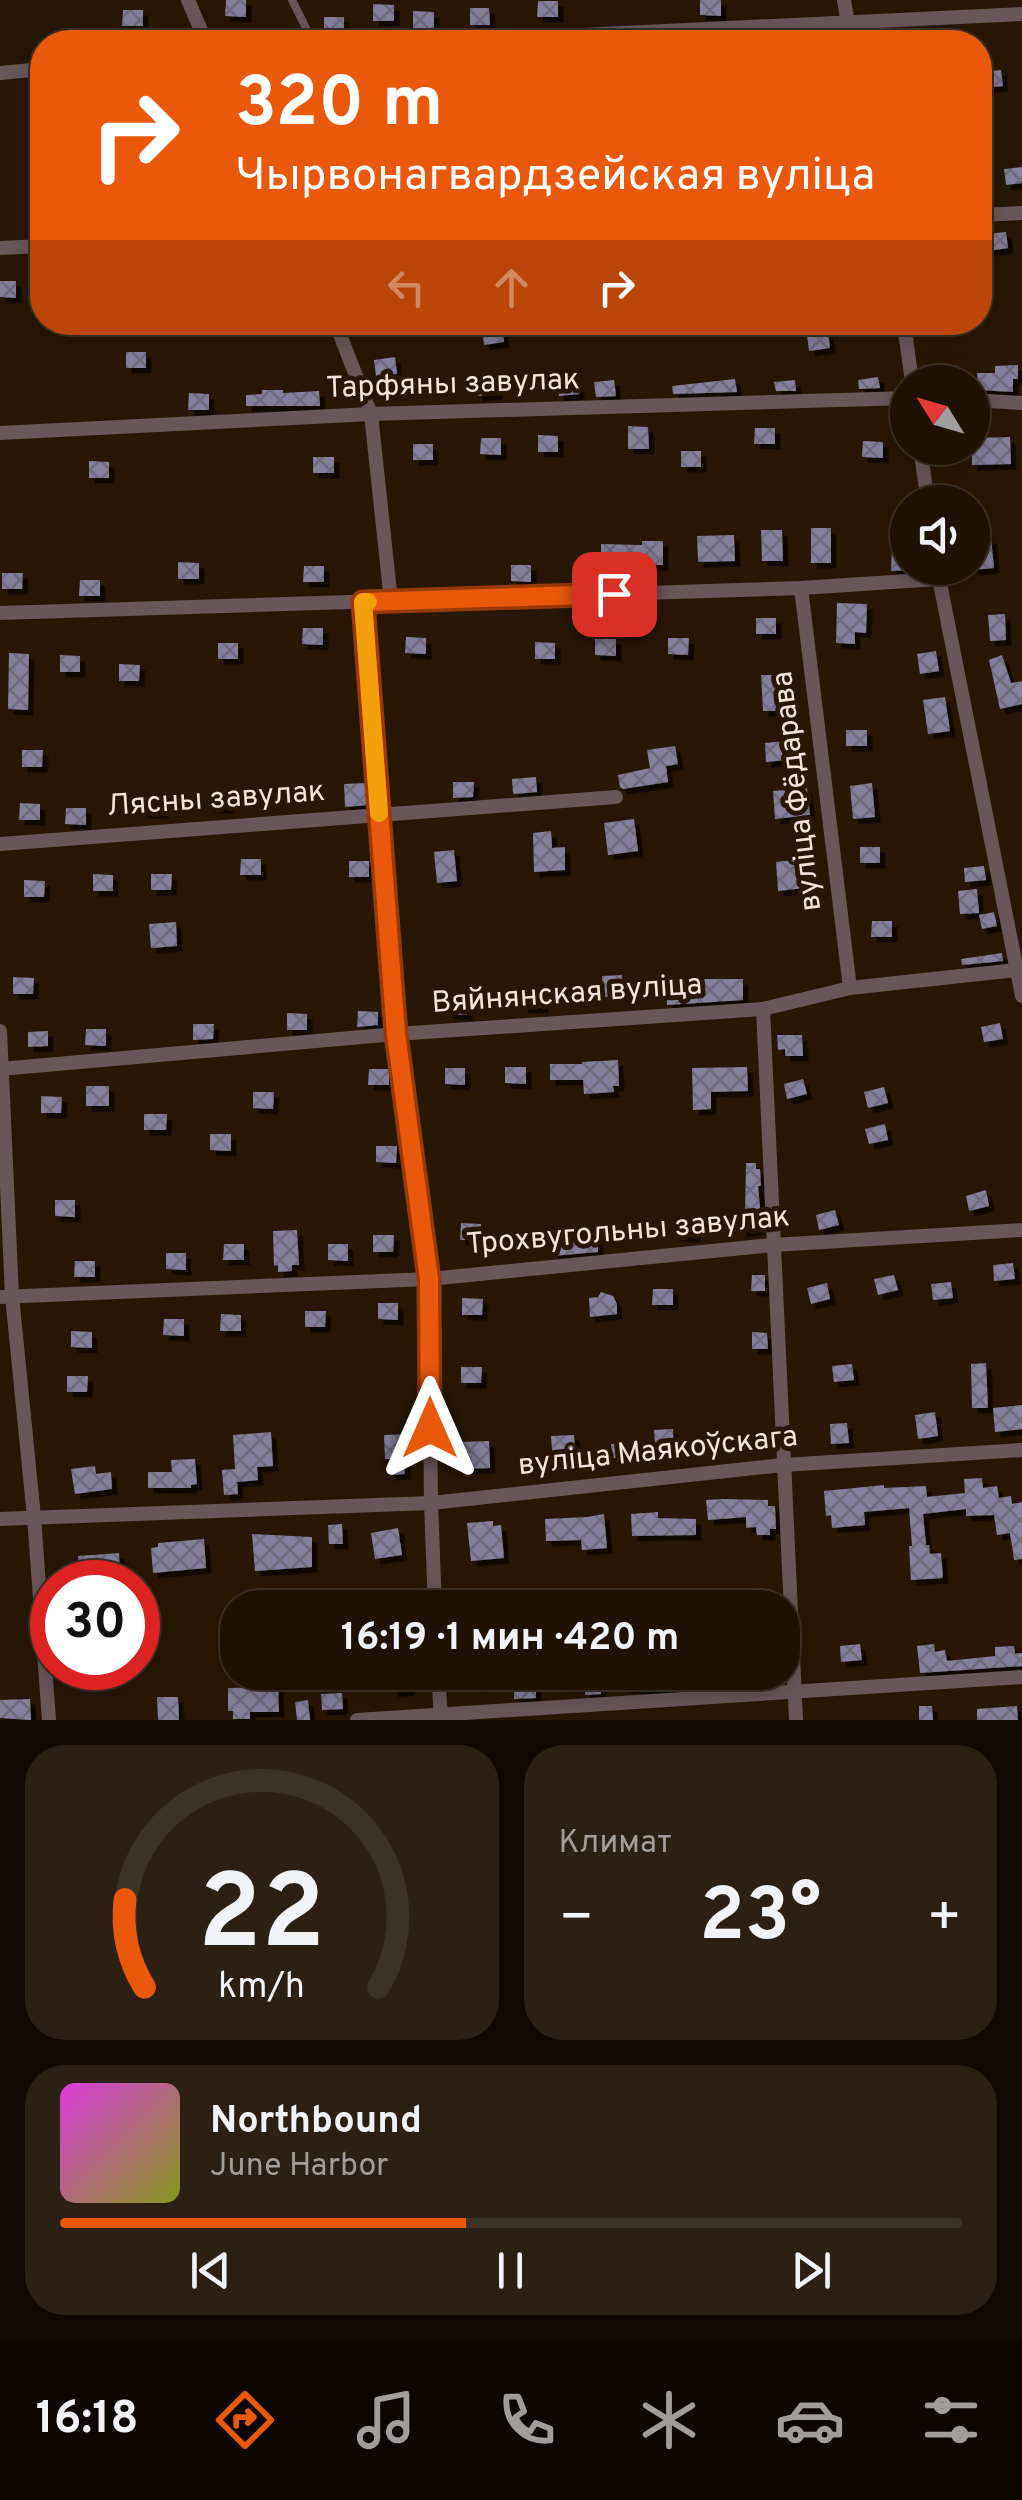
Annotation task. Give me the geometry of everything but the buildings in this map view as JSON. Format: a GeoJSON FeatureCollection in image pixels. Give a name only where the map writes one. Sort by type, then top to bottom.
{"type":"FeatureCollection","features":[{"type":"Feature","properties":{"kind":"street"},"geometry":{"type":"LineString","coordinates":[[188,0],[201,30]]}},
{"type":"Feature","properties":{"kind":"street"},"geometry":{"type":"LineString","coordinates":[[844,0],[849,30]]}},
{"type":"Feature","properties":{"kind":"street"},"geometry":{"type":"LineString","coordinates":[[696,30],[1022,14]]}},
{"type":"Feature","properties":{"kind":"street"},"geometry":{"type":"LineString","coordinates":[[0,73],[30,70]]}},
{"type":"Feature","properties":{"kind":"street"},"geometry":{"type":"LineString","coordinates":[[992,214],[1022,213]]}},
{"type":"Feature","properties":{"kind":"street"},"geometry":{"type":"LineString","coordinates":[[0,248],[30,247]]}},
{"type":"Feature","properties":{"kind":"street"},"geometry":{"type":"LineString","coordinates":[[340,335],[372,414],[391,601]]}},
{"type":"Feature","properties":{"kind":"street"},"geometry":{"type":"LineString","coordinates":[[906,335],[910,365]]}},
{"type":"Feature","properties":{"kind":"street","name":"Тарфяны завулак"},"geometry":{"type":"LineString","coordinates":[[0,433],[372,414],[890,399]]}},
{"type":"Feature","properties":{"kind":"street"},"geometry":{"type":"LineString","coordinates":[[990,401],[1022,402]]}},
{"type":"Feature","properties":{"kind":"street"},"geometry":{"type":"LineString","coordinates":[[0,614],[801,588],[890,578]]}},
{"type":"Feature","properties":{"kind":"street"},"geometry":{"type":"LineString","coordinates":[[940,585],[1022,996]]}},
{"type":"Feature","properties":{"kind":"street","name":"вуліца Фёдарава"},"geometry":{"type":"LineString","coordinates":[[801,588],[850,988]]}},
{"type":"Feature","properties":{"kind":"street"},"geometry":{"type":"LineString","coordinates":[[363,602],[396,1034],[429,1279],[430,1503],[435,1590]]}},
{"type":"Feature","properties":{"kind":"street","name":"Лясны завулак"},"geometry":{"type":"LineString","coordinates":[[0,844],[616,797]]}},
{"type":"Feature","properties":{"kind":"street","name":"Вяйнянская вуліца"},"geometry":{"type":"LineString","coordinates":[[2,1069],[396,1034],[764,1010],[850,988],[1016,970]]}},
{"type":"Feature","properties":{"kind":"street"},"geometry":{"type":"LineString","coordinates":[[764,1010],[796,1720]]}},
{"type":"Feature","properties":{"kind":"street"},"geometry":{"type":"LineString","coordinates":[[0,1031],[6,1297],[34,1516],[49,1720]]}},
{"type":"Feature","properties":{"kind":"street","name":"Трохвугольны завулак"},"geometry":{"type":"LineString","coordinates":[[6,1297],[429,1279],[773,1245],[1022,1230]]}},
{"type":"Feature","properties":{"kind":"street","name":"вуліца Маякоўскага"},"geometry":{"type":"LineString","coordinates":[[0,1519],[430,1503],[784,1465],[1022,1450]]}},
{"type":"Feature","properties":{"kind":"street"},"geometry":{"type":"LineString","coordinates":[[357,1720],[1022,1677]]}},
{"type":"Feature","properties":{"kind":"street"},"geometry":{"type":"LineString","coordinates":[[439,1690],[441,1717]]}},
{"type":"Feature","properties":{"kind":"lane"},"geometry":{"type":"LineString","coordinates":[[292,0],[306,30]]}},
{"type":"Feature","properties":{"kind":"slow traffic"},"geometry":{"type":"LineString","coordinates":[[368,602],[363,602],[379,813]]}},
{"type":"Feature","properties":{"kind":"route"},"geometry":{"type":"LineString","coordinates":[[430,1428],[429,1279],[396,1034],[363,602],[614,594]]}}]}
